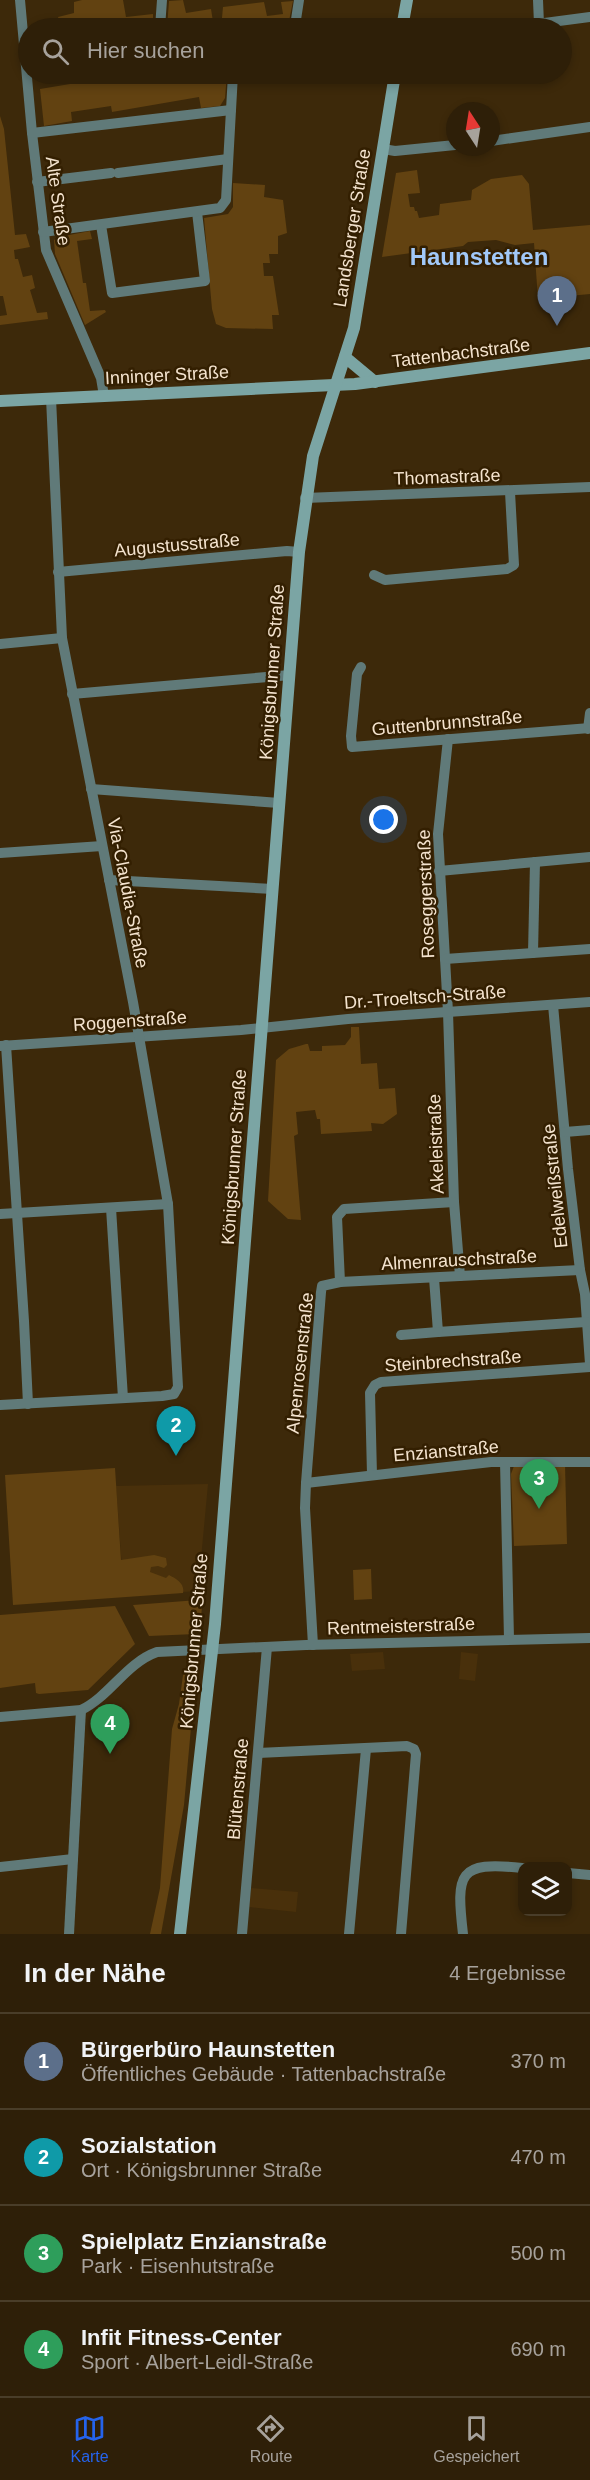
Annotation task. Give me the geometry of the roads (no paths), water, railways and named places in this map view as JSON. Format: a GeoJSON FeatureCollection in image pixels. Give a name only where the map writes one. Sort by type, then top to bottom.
{"type":"FeatureCollection","features":[{"type":"Feature","properties":{"kind":"main road"},"geometry":{"type":"LineString","coordinates":[[404,18],[407,0]]}},
{"type":"Feature","properties":{"kind":"main road","name":"Landsberger Straße"},"geometry":{"type":"LineString","coordinates":[[336,385],[354,328],[393,84]]}},
{"type":"Feature","properties":{"kind":"main road","name":"Tattenbachstraße"},"geometry":{"type":"LineString","coordinates":[[336,385],[375,382],[590,353]]}},
{"type":"Feature","properties":{"kind":"main road"},"geometry":{"type":"LineString","coordinates":[[345,357],[375,382]]}},
{"type":"Feature","properties":{"kind":"main road","name":"Inninger Straße"},"geometry":{"type":"LineString","coordinates":[[0,401],[336,385]]}},
{"type":"Feature","properties":{"kind":"main road","name":"Königsbrunner Straße"},"geometry":{"type":"LineString","coordinates":[[180,1934],[212,1649],[299,552],[305,498],[313,456],[336,385]]}},
{"type":"Feature","properties":{"kind":"street","name":"Alte Straße"},"geometry":{"type":"LineString","coordinates":[[20,0],[22,18]]}},
{"type":"Feature","properties":{"kind":"street"},"geometry":{"type":"LineString","coordinates":[[161,18],[162,0]]}},
{"type":"Feature","properties":{"kind":"street"},"geometry":{"type":"LineString","coordinates":[[297,18],[298,0]]}},
{"type":"Feature","properties":{"kind":"street"},"geometry":{"type":"LineString","coordinates":[[538,0],[539,18]]}},
{"type":"Feature","properties":{"kind":"street"},"geometry":{"type":"LineString","coordinates":[[572,19],[590,17]]}},
{"type":"Feature","properties":{"kind":"street","name":"Alte Straße"},"geometry":{"type":"LineString","coordinates":[[28,84],[43,232],[50,259],[101,378],[104,396]]}},
{"type":"Feature","properties":{"kind":"street"},"geometry":{"type":"LineString","coordinates":[[43,232],[220,208],[226,200],[232,84]]}},
{"type":"Feature","properties":{"kind":"street"},"geometry":{"type":"LineString","coordinates":[[32,133],[231,110]]}},
{"type":"Feature","properties":{"kind":"street"},"geometry":{"type":"LineString","coordinates":[[500,140],[590,127]]}},
{"type":"Feature","properties":{"kind":"street"},"geometry":{"type":"LineString","coordinates":[[383,149],[395,151],[446,146]]}},
{"type":"Feature","properties":{"kind":"street"},"geometry":{"type":"LineString","coordinates":[[37,182],[228,159]]}},
{"type":"Feature","properties":{"kind":"street"},"geometry":{"type":"LineString","coordinates":[[101,225],[111,293],[205,281],[197,212]]}},
{"type":"Feature","properties":{"kind":"street","name":"Via-Claudia-Straße"},"geometry":{"type":"LineString","coordinates":[[51,398],[62,638],[139,1036],[168,1204],[178,1387],[174,1394],[123,1398]]}},
{"type":"Feature","properties":{"kind":"street","name":"Thomastraße"},"geometry":{"type":"LineString","coordinates":[[305,498],[510,492],[590,487]]}},
{"type":"Feature","properties":{"kind":"street"},"geometry":{"type":"LineString","coordinates":[[374,575],[385,580],[507,569],[514,565],[510,492]]}},
{"type":"Feature","properties":{"kind":"street","name":"Augustusstraße"},"geometry":{"type":"LineString","coordinates":[[58,572],[276,552],[299,552]]}},
{"type":"Feature","properties":{"kind":"street"},"geometry":{"type":"LineString","coordinates":[[0,644],[62,638]]}},
{"type":"Feature","properties":{"kind":"street","name":"Guttenbrunnstraße"},"geometry":{"type":"LineString","coordinates":[[361,667],[357,674],[352,747],[589,728]]}},
{"type":"Feature","properties":{"kind":"street"},"geometry":{"type":"LineString","coordinates":[[72,694],[290,675]]}},
{"type":"Feature","properties":{"kind":"street"},"geometry":{"type":"LineString","coordinates":[[589,728],[590,713]]}},
{"type":"Feature","properties":{"kind":"street","name":"Roseggerstraße"},"geometry":{"type":"LineString","coordinates":[[448,740],[438,834],[448,1011]]}},
{"type":"Feature","properties":{"kind":"street"},"geometry":{"type":"LineString","coordinates":[[91,789],[279,803]]}},
{"type":"Feature","properties":{"kind":"street"},"geometry":{"type":"LineString","coordinates":[[0,853],[102,846]]}},
{"type":"Feature","properties":{"kind":"street"},"geometry":{"type":"LineString","coordinates":[[439,871],[590,856]]}},
{"type":"Feature","properties":{"kind":"street"},"geometry":{"type":"LineString","coordinates":[[533,953],[535,862]]}},
{"type":"Feature","properties":{"kind":"street"},"geometry":{"type":"LineString","coordinates":[[109,880],[273,889]]}},
{"type":"Feature","properties":{"kind":"street"},"geometry":{"type":"LineString","coordinates":[[445,959],[590,949]]}},
{"type":"Feature","properties":{"kind":"street","name":"Dr.-Troeltsch-Straße"},"geometry":{"type":"LineString","coordinates":[[262,1027],[448,1011],[590,1002]]}},
{"type":"Feature","properties":{"kind":"street","name":"Edelweißstraße"},"geometry":{"type":"LineString","coordinates":[[553,1005],[580,1270],[587,1294],[586,1322],[590,1366]]}},
{"type":"Feature","properties":{"kind":"street","name":"Akeleistraße"},"geometry":{"type":"LineString","coordinates":[[448,1011],[454,1202],[460,1276]]}},
{"type":"Feature","properties":{"kind":"street","name":"Roggenstraße"},"geometry":{"type":"LineString","coordinates":[[3,1045],[262,1027]]}},
{"type":"Feature","properties":{"kind":"street"},"geometry":{"type":"LineString","coordinates":[[3,1045],[28,1404]]}},
{"type":"Feature","properties":{"kind":"street"},"geometry":{"type":"LineString","coordinates":[[565,1132],[590,1130]]}},
{"type":"Feature","properties":{"kind":"street","name":"Alpenrosenstraße"},"geometry":{"type":"LineString","coordinates":[[313,1645],[305,1508],[306,1483],[322,1286],[340,1282],[338,1216],[344,1209],[454,1202]]}},
{"type":"Feature","properties":{"kind":"street"},"geometry":{"type":"LineString","coordinates":[[0,1214],[168,1204]]}},
{"type":"Feature","properties":{"kind":"street"},"geometry":{"type":"LineString","coordinates":[[0,1405],[123,1398],[111,1208]]}},
{"type":"Feature","properties":{"kind":"street","name":"Almenrauschstraße"},"geometry":{"type":"LineString","coordinates":[[340,1282],[580,1270]]}},
{"type":"Feature","properties":{"kind":"street"},"geometry":{"type":"LineString","coordinates":[[434,1278],[438,1332]]}},
{"type":"Feature","properties":{"kind":"street"},"geometry":{"type":"LineString","coordinates":[[401,1335],[586,1322]]}},
{"type":"Feature","properties":{"kind":"street","name":"Steinbrechstraße"},"geometry":{"type":"LineString","coordinates":[[372,1475],[370,1393],[375,1384],[590,1366]]}},
{"type":"Feature","properties":{"kind":"street"},"geometry":{"type":"LineString","coordinates":[[506,1462],[509,1638]]}},
{"type":"Feature","properties":{"kind":"street","name":"Enzianstraße"},"geometry":{"type":"LineString","coordinates":[[306,1483],[506,1462],[590,1462]]}},
{"type":"Feature","properties":{"kind":"street","name":"Rentmeisterstraße"},"geometry":{"type":"LineString","coordinates":[[81,1710],[93,1705],[148,1656],[157,1652],[509,1638],[590,1638]]}},
{"type":"Feature","properties":{"kind":"street","name":"Blütenstraße"},"geometry":{"type":"LineString","coordinates":[[242,1934],[267,1647]]}},
{"type":"Feature","properties":{"kind":"street"},"geometry":{"type":"LineString","coordinates":[[0,1717],[81,1710],[69,1934]]}},
{"type":"Feature","properties":{"kind":"street"},"geometry":{"type":"LineString","coordinates":[[258,1753],[407,1746],[414,1749],[416,1764],[401,1934]]}},
{"type":"Feature","properties":{"kind":"street"},"geometry":{"type":"LineString","coordinates":[[349,1934],[366,1749]]}},
{"type":"Feature","properties":{"kind":"street"},"geometry":{"type":"LineString","coordinates":[[0,1867],[73,1859]]}},
{"type":"Feature","properties":{"kind":"street"},"geometry":{"type":"LineString","coordinates":[[464,1934],[459,1894],[466,1876],[475,1868],[482,1866],[518,1868]]}},
{"type":"Feature","properties":{"kind":"street"},"geometry":{"type":"LineString","coordinates":[[572,1873],[590,1875]]}},
{"type":"Feature","properties":{"kind":"place","name":"Bürgerbüro Haunstetten"},"geometry":{"type":"Point","coordinates":[557,326]}},
{"type":"Feature","properties":{"kind":"place","name":"Sozialstation"},"geometry":{"type":"Point","coordinates":[176,1456]}},
{"type":"Feature","properties":{"kind":"place","name":"Spielplatz Enzianstraße"},"geometry":{"type":"Point","coordinates":[539,1509]}},
{"type":"Feature","properties":{"kind":"place","name":"Infit Fitness-Center"},"geometry":{"type":"Point","coordinates":[110,1754]}},
{"type":"Feature","properties":{"kind":"district","name":"Haunstetten"},"geometry":{"type":"Point","coordinates":[479,256]}}]}
